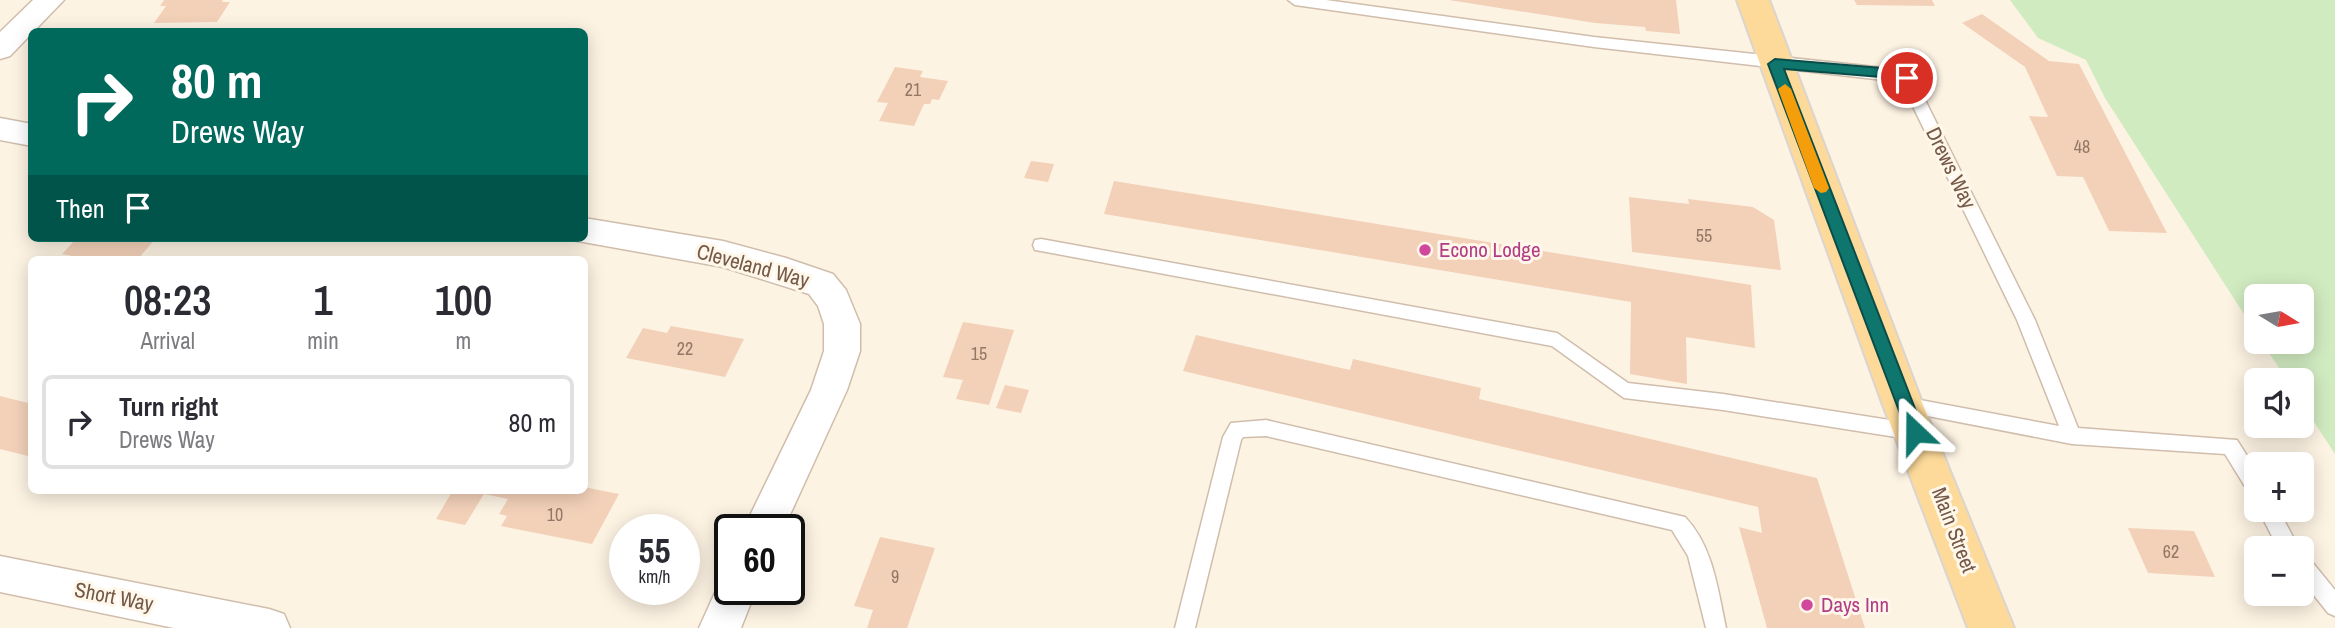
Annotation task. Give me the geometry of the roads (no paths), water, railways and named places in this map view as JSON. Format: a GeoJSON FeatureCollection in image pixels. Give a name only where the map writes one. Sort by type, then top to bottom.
{"type":"FeatureCollection","features":[{"type":"Feature","properties":{"kind":"main road","name":"Main Street"},"geometry":{"type":"LineString","coordinates":[[1753,0],[1909,418],[1992,628]]}},
{"type":"Feature","properties":{"kind":"street"},"geometry":{"type":"LineString","coordinates":[[0,49],[50,0]]}},
{"type":"Feature","properties":{"kind":"street"},"geometry":{"type":"LineString","coordinates":[[0,129],[28,134]]}},
{"type":"Feature","properties":{"kind":"street","name":"Cleveland Way"},"geometry":{"type":"LineString","coordinates":[[588,232],[723,254],[786,271],[821,284],[834,300],[842,324],[842,351],[829,390],[771,514]]}},
{"type":"Feature","properties":{"kind":"street","name":"Short Way"},"geometry":{"type":"LineString","coordinates":[[0,574],[269,628]]}},
{"type":"Feature","properties":{"kind":"street"},"geometry":{"type":"LineString","coordinates":[[720,628],[730,605]]}},
{"type":"Feature","properties":{"kind":"lane","name":"Drews Way"},"geometry":{"type":"LineString","coordinates":[[1295,0],[1453,24],[1775,64],[1894,74],[1907,78],[2026,320],[2072,436]]}},
{"type":"Feature","properties":{"kind":"lane"},"geometry":{"type":"LineString","coordinates":[[1041,245],[1557,340],[1624,390],[2072,436],[2230,446],[2244,468]]}},
{"type":"Feature","properties":{"kind":"lane"},"geometry":{"type":"LineString","coordinates":[[1185,628],[1232,437],[1238,429],[1266,428],[1678,523],[1685,528],[1695,547],[1716,628]]}},
{"type":"Feature","properties":{"kind":"lane"},"geometry":{"type":"LineString","coordinates":[[2314,580],[2335,606]]}},
{"type":"Feature","properties":{"kind":"place","name":"Econo Lodge"},"geometry":{"type":"Point","coordinates":[1425,250]}},
{"type":"Feature","properties":{"kind":"place","name":"Days Inn"},"geometry":{"type":"Point","coordinates":[1807,605]}}]}
